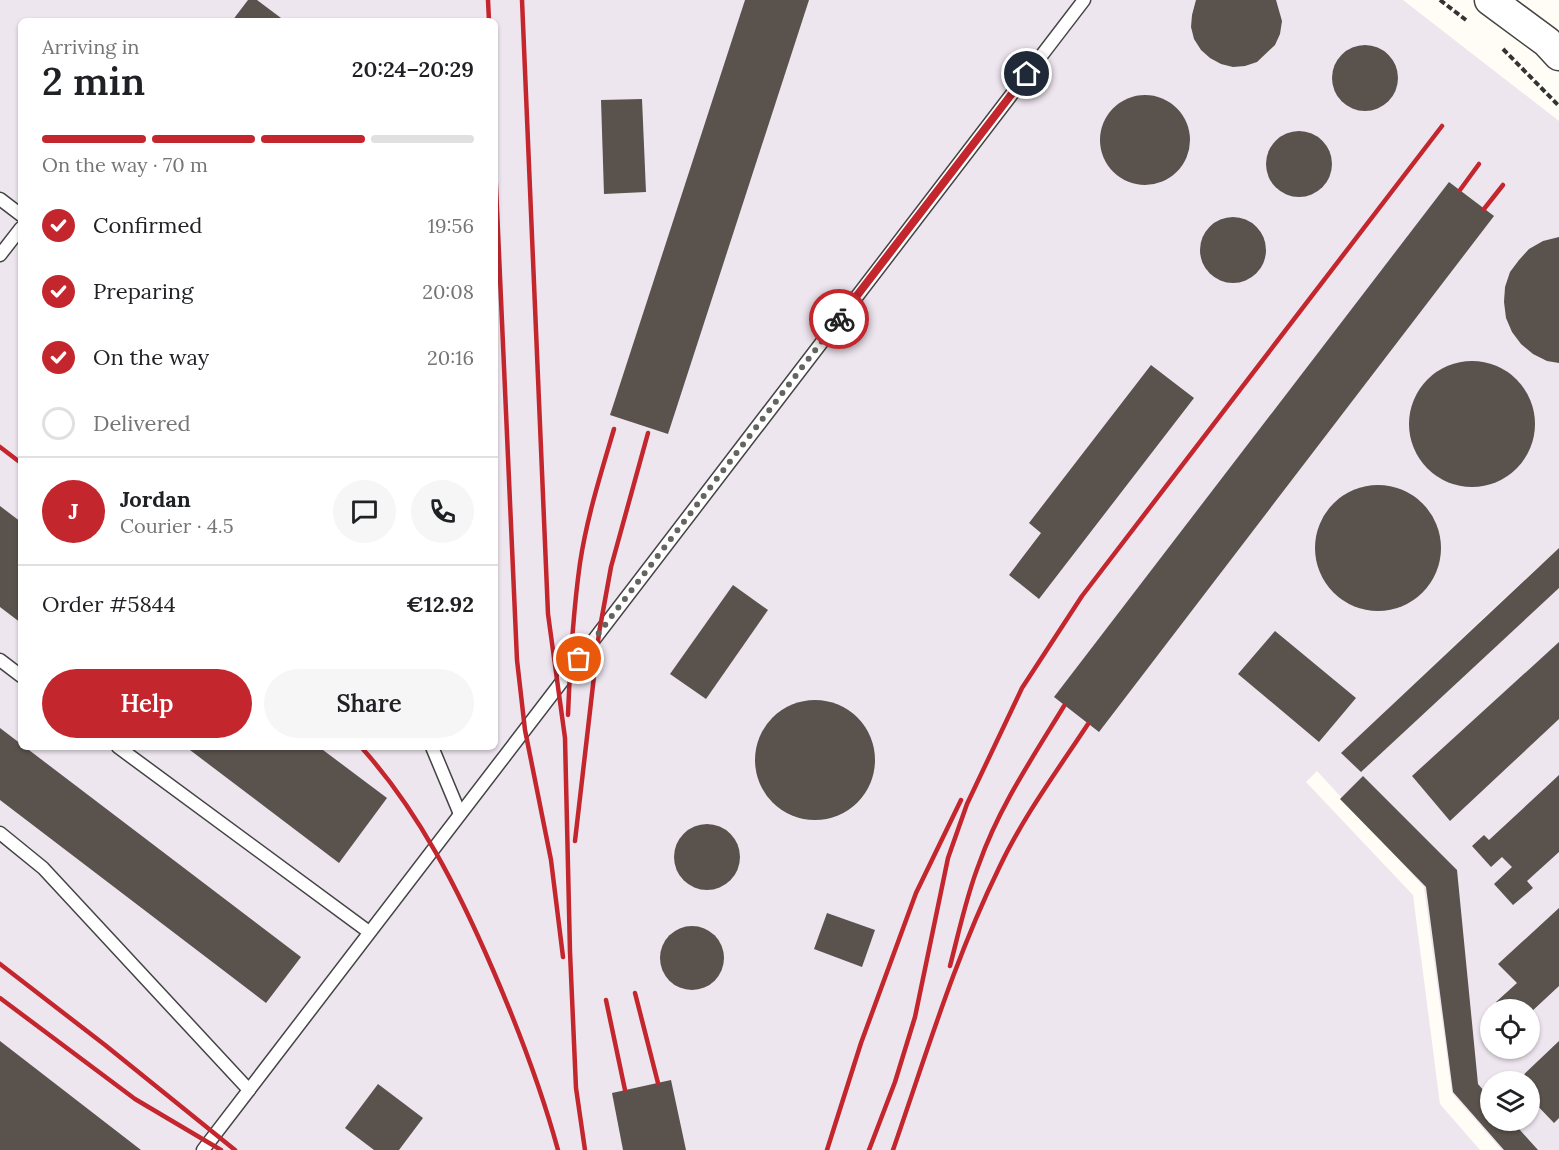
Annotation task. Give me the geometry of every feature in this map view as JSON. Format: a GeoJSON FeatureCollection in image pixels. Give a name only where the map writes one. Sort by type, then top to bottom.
{"type":"FeatureCollection","features":[{"type":"Feature","properties":{"kind":"street"},"geometry":{"type":"LineString","coordinates":[[1490,0],[1547,42],[1559,55]]}},
{"type":"Feature","properties":{"kind":"lane"},"geometry":{"type":"LineString","coordinates":[[203,1150],[1084,0]]}},
{"type":"Feature","properties":{"kind":"lane"},"geometry":{"type":"LineString","coordinates":[[0,199],[18,213]]}},
{"type":"Feature","properties":{"kind":"lane"},"geometry":{"type":"LineString","coordinates":[[0,255],[18,232]]}},
{"type":"Feature","properties":{"kind":"lane"},"geometry":{"type":"LineString","coordinates":[[0,660],[18,674]]}},
{"type":"Feature","properties":{"kind":"lane"},"geometry":{"type":"LineString","coordinates":[[122,750],[369,932]]}},
{"type":"Feature","properties":{"kind":"lane"},"geometry":{"type":"LineString","coordinates":[[433,750],[460,814]]}},
{"type":"Feature","properties":{"kind":"lane"},"geometry":{"type":"LineString","coordinates":[[0,833],[43,868],[249,1090]]}},
{"type":"Feature","properties":{"kind":"path"},"geometry":{"type":"LineString","coordinates":[[1440,0],[1474,26]]}},
{"type":"Feature","properties":{"kind":"path"},"geometry":{"type":"LineString","coordinates":[[1500,45],[1559,106]]}},
{"type":"Feature","properties":{"kind":"shaded area"},"geometry":{"type":"Polygon","coordinates":[[[0,0],[1403,0],[1559,121],[1559,548],[1375,718],[1559,549],[1559,1150],[1502,1150],[1485,1131],[1540,1131],[1540,1071],[1480,1071],[1480,1125],[1452,1093],[1424,887],[1317,771],[1306,782],[1413,895],[1440,1104],[1480,1150],[0,1150],[0,0]]]}},
{"type":"Feature","properties":{"kind":"building"},"geometry":{"type":"Polygon","coordinates":[[[248,0],[257,0],[281,18],[234,18],[248,0]]]}},
{"type":"Feature","properties":{"kind":"building"},"geometry":{"type":"Polygon","coordinates":[[[745,0],[809,0],[668,434],[610,415],[745,0]]]}},
{"type":"Feature","properties":{"kind":"building"},"geometry":{"type":"Polygon","coordinates":[[[1196,0],[1276,0],[1282,21],[1275,45],[1257,62],[1245,66],[1233,67],[1210,58],[1194,39],[1191,27],[1196,0]]]}},
{"type":"Feature","properties":{"kind":"building"},"geometry":{"type":"Polygon","coordinates":[[[1365,45],[1378,48],[1388,55],[1395,65],[1398,78],[1395,91],[1388,101],[1378,108],[1365,111],[1352,108],[1342,101],[1335,91],[1332,78],[1335,65],[1342,55],[1352,48],[1365,45]]]}},
{"type":"Feature","properties":{"kind":"building"},"geometry":{"type":"Polygon","coordinates":[[[1145,95],[1162,98],[1177,108],[1187,123],[1190,140],[1187,157],[1177,172],[1162,182],[1145,185],[1128,182],[1113,172],[1103,157],[1100,140],[1103,123],[1113,108],[1128,98],[1145,95]]]}},
{"type":"Feature","properties":{"kind":"building"},"geometry":{"type":"Polygon","coordinates":[[[642,99],[646,192],[604,194],[601,100],[642,99]]]}},
{"type":"Feature","properties":{"kind":"building"},"geometry":{"type":"Polygon","coordinates":[[[1299,131],[1312,134],[1322,141],[1329,151],[1332,164],[1329,177],[1322,187],[1312,194],[1299,197],[1286,194],[1276,187],[1269,177],[1266,164],[1269,151],[1276,141],[1286,134],[1299,131]]]}},
{"type":"Feature","properties":{"kind":"building"},"geometry":{"type":"Polygon","coordinates":[[[1449,182],[1494,216],[1099,732],[1054,697],[1449,182]]]}},
{"type":"Feature","properties":{"kind":"building"},"geometry":{"type":"Polygon","coordinates":[[[1233,217],[1246,220],[1256,227],[1263,237],[1266,250],[1263,263],[1256,273],[1246,280],[1233,283],[1220,280],[1210,273],[1203,263],[1200,250],[1203,237],[1210,227],[1220,220],[1233,217]]]}},
{"type":"Feature","properties":{"kind":"building"},"geometry":{"type":"Polygon","coordinates":[[[1559,237],[1559,363],[1547,361],[1533,354],[1521,344],[1506,318],[1504,302],[1505,287],[1510,272],[1519,260],[1529,249],[1543,241],[1559,237]]]}},
{"type":"Feature","properties":{"kind":"building"},"geometry":{"type":"Polygon","coordinates":[[[1472,361],[1496,365],[1517,379],[1531,400],[1535,424],[1531,448],[1517,469],[1496,483],[1472,487],[1448,483],[1427,469],[1413,448],[1409,424],[1413,400],[1427,379],[1448,365],[1472,361]]]}},
{"type":"Feature","properties":{"kind":"building"},"geometry":{"type":"Polygon","coordinates":[[[1151,365],[1194,398],[1039,599],[1009,575],[1041,533],[1029,523],[1151,365]]]}},
{"type":"Feature","properties":{"kind":"building"},"geometry":{"type":"Polygon","coordinates":[[[1378,485],[1402,489],[1423,503],[1437,524],[1441,548],[1437,572],[1423,593],[1402,607],[1378,611],[1354,607],[1333,593],[1319,572],[1315,548],[1319,524],[1333,503],[1354,489],[1378,485]]]}},
{"type":"Feature","properties":{"kind":"building"},"geometry":{"type":"Polygon","coordinates":[[[0,506],[18,520],[18,621],[0,607],[0,506]]]}},
{"type":"Feature","properties":{"kind":"building"},"geometry":{"type":"Polygon","coordinates":[[[1559,548],[1559,588],[1361,772],[1341,753],[1559,548]]]}},
{"type":"Feature","properties":{"kind":"building"},"geometry":{"type":"Polygon","coordinates":[[[733,585],[768,610],[706,699],[670,674],[733,585]]]}},
{"type":"Feature","properties":{"kind":"building"},"geometry":{"type":"Polygon","coordinates":[[[1275,631],[1356,698],[1319,742],[1238,674],[1275,631]]]}},
{"type":"Feature","properties":{"kind":"building"},"geometry":{"type":"Polygon","coordinates":[[[1559,642],[1559,719],[1450,821],[1412,776],[1559,642]]]}},
{"type":"Feature","properties":{"kind":"building"},"geometry":{"type":"Polygon","coordinates":[[[815,700],[838,704],[858,717],[871,737],[875,760],[871,783],[858,803],[838,816],[815,820],[792,816],[772,803],[759,783],[755,760],[759,737],[772,717],[792,704],[815,700]]]}},
{"type":"Feature","properties":{"kind":"building"},"geometry":{"type":"Polygon","coordinates":[[[0,728],[18,742],[18,750],[29,750],[301,957],[266,1003],[0,800],[0,728]]]}},
{"type":"Feature","properties":{"kind":"building"},"geometry":{"type":"Polygon","coordinates":[[[190,750],[323,750],[387,798],[339,863],[190,750]]]}},
{"type":"Feature","properties":{"kind":"building"},"geometry":{"type":"Polygon","coordinates":[[[1559,775],[1559,852],[1527,881],[1533,888],[1513,905],[1494,884],[1512,867],[1502,857],[1491,867],[1472,846],[1484,835],[1489,840],[1559,775]]]}},
{"type":"Feature","properties":{"kind":"building"},"geometry":{"type":"Polygon","coordinates":[[[1363,776],[1457,870],[1480,1086],[1480,1123],[1453,1092],[1426,887],[1340,799],[1363,776]]]}},
{"type":"Feature","properties":{"kind":"building"},"geometry":{"type":"Polygon","coordinates":[[[707,824],[720,827],[730,834],[737,844],[740,857],[737,870],[730,880],[720,887],[707,890],[694,887],[684,880],[677,870],[674,857],[677,844],[684,834],[694,827],[707,824]]]}},
{"type":"Feature","properties":{"kind":"building"},"geometry":{"type":"Polygon","coordinates":[[[1559,908],[1559,986],[1540,1004],[1540,999],[1499,999],[1517,983],[1498,964],[1559,908]]]}},
{"type":"Feature","properties":{"kind":"building"},"geometry":{"type":"Polygon","coordinates":[[[827,913],[875,930],[862,967],[814,949],[827,913]]]}},
{"type":"Feature","properties":{"kind":"building"},"geometry":{"type":"Polygon","coordinates":[[[686,926],[698,926],[715,935],[722,946],[724,958],[722,970],[715,981],[698,990],[686,990],[674,985],[665,976],[660,964],[660,952],[665,940],[674,931],[686,926]]]}},
{"type":"Feature","properties":{"kind":"building"},"geometry":{"type":"Polygon","coordinates":[[[0,1041],[141,1150],[0,1150],[0,1041]]]}},
{"type":"Feature","properties":{"kind":"building"},"geometry":{"type":"Polygon","coordinates":[[[1559,1041],[1559,1118],[1554,1123],[1540,1108],[1540,1071],[1528,1071],[1559,1041]]]}},
{"type":"Feature","properties":{"kind":"building"},"geometry":{"type":"Polygon","coordinates":[[[671,1080],[686,1150],[623,1150],[612,1093],[671,1080]]]}},
{"type":"Feature","properties":{"kind":"building"},"geometry":{"type":"Polygon","coordinates":[[[378,1084],[423,1118],[399,1150],[374,1150],[345,1128],[378,1084]]]}},
{"type":"Feature","properties":{"kind":"building"},"geometry":{"type":"Polygon","coordinates":[[[1487,1131],[1521,1131],[1538,1150],[1504,1150],[1487,1131]]]}},
{"type":"Feature","properties":{"kind":"railway"},"geometry":{"type":"LineString","coordinates":[[488,0],[489,18]]}},
{"type":"Feature","properties":{"kind":"railway"},"geometry":{"type":"LineString","coordinates":[[522,0],[548,614],[565,738],[576,1088],[585,1150]]}},
{"type":"Feature","properties":{"kind":"railway"},"geometry":{"type":"LineString","coordinates":[[869,1150],[895,1082],[915,1017],[948,858],[967,804],[1022,688],[1082,596],[1442,126]]}},
{"type":"Feature","properties":{"kind":"railway"},"geometry":{"type":"LineString","coordinates":[[1460,190],[1479,164]]}},
{"type":"Feature","properties":{"kind":"railway"},"geometry":{"type":"LineString","coordinates":[[1484,209],[1503,185]]}},
{"type":"Feature","properties":{"kind":"railway"},"geometry":{"type":"LineString","coordinates":[[498,232],[517,660],[525,730],[551,860],[563,957]]}},
{"type":"Feature","properties":{"kind":"railway"},"geometry":{"type":"LineString","coordinates":[[568,715],[572,639],[580,563],[590,512],[614,429]]}},
{"type":"Feature","properties":{"kind":"railway"},"geometry":{"type":"LineString","coordinates":[[575,841],[599,633],[611,567],[648,433]]}},
{"type":"Feature","properties":{"kind":"railway"},"geometry":{"type":"LineString","coordinates":[[0,447],[18,461]]}},
{"type":"Feature","properties":{"kind":"railway"},"geometry":{"type":"LineString","coordinates":[[950,966],[970,889],[996,822],[1064,706]]}},
{"type":"Feature","properties":{"kind":"railway"},"geometry":{"type":"LineString","coordinates":[[893,1150],[942,1007],[983,902],[1019,831],[1088,724]]}},
{"type":"Feature","properties":{"kind":"railway"},"geometry":{"type":"LineString","coordinates":[[364,750],[401,798],[452,882],[493,970],[520,1036],[558,1150]]}},
{"type":"Feature","properties":{"kind":"railway"},"geometry":{"type":"LineString","coordinates":[[827,1150],[861,1043],[916,893],[961,800]]}},
{"type":"Feature","properties":{"kind":"railway"},"geometry":{"type":"LineString","coordinates":[[0,964],[235,1150]]}},
{"type":"Feature","properties":{"kind":"railway"},"geometry":{"type":"LineString","coordinates":[[635,993],[658,1083]]}},
{"type":"Feature","properties":{"kind":"railway"},"geometry":{"type":"LineString","coordinates":[[0,998],[135,1099],[221,1150]]}},
{"type":"Feature","properties":{"kind":"railway"},"geometry":{"type":"LineString","coordinates":[[606,1000],[625,1090]]}},
{"type":"Feature","properties":{"kind":"way so far"},"geometry":{"type":"LineString","coordinates":[[579,659],[839,319]]}},
{"type":"Feature","properties":{"kind":"route"},"geometry":{"type":"LineString","coordinates":[[839,319],[1027,74]]}}]}
